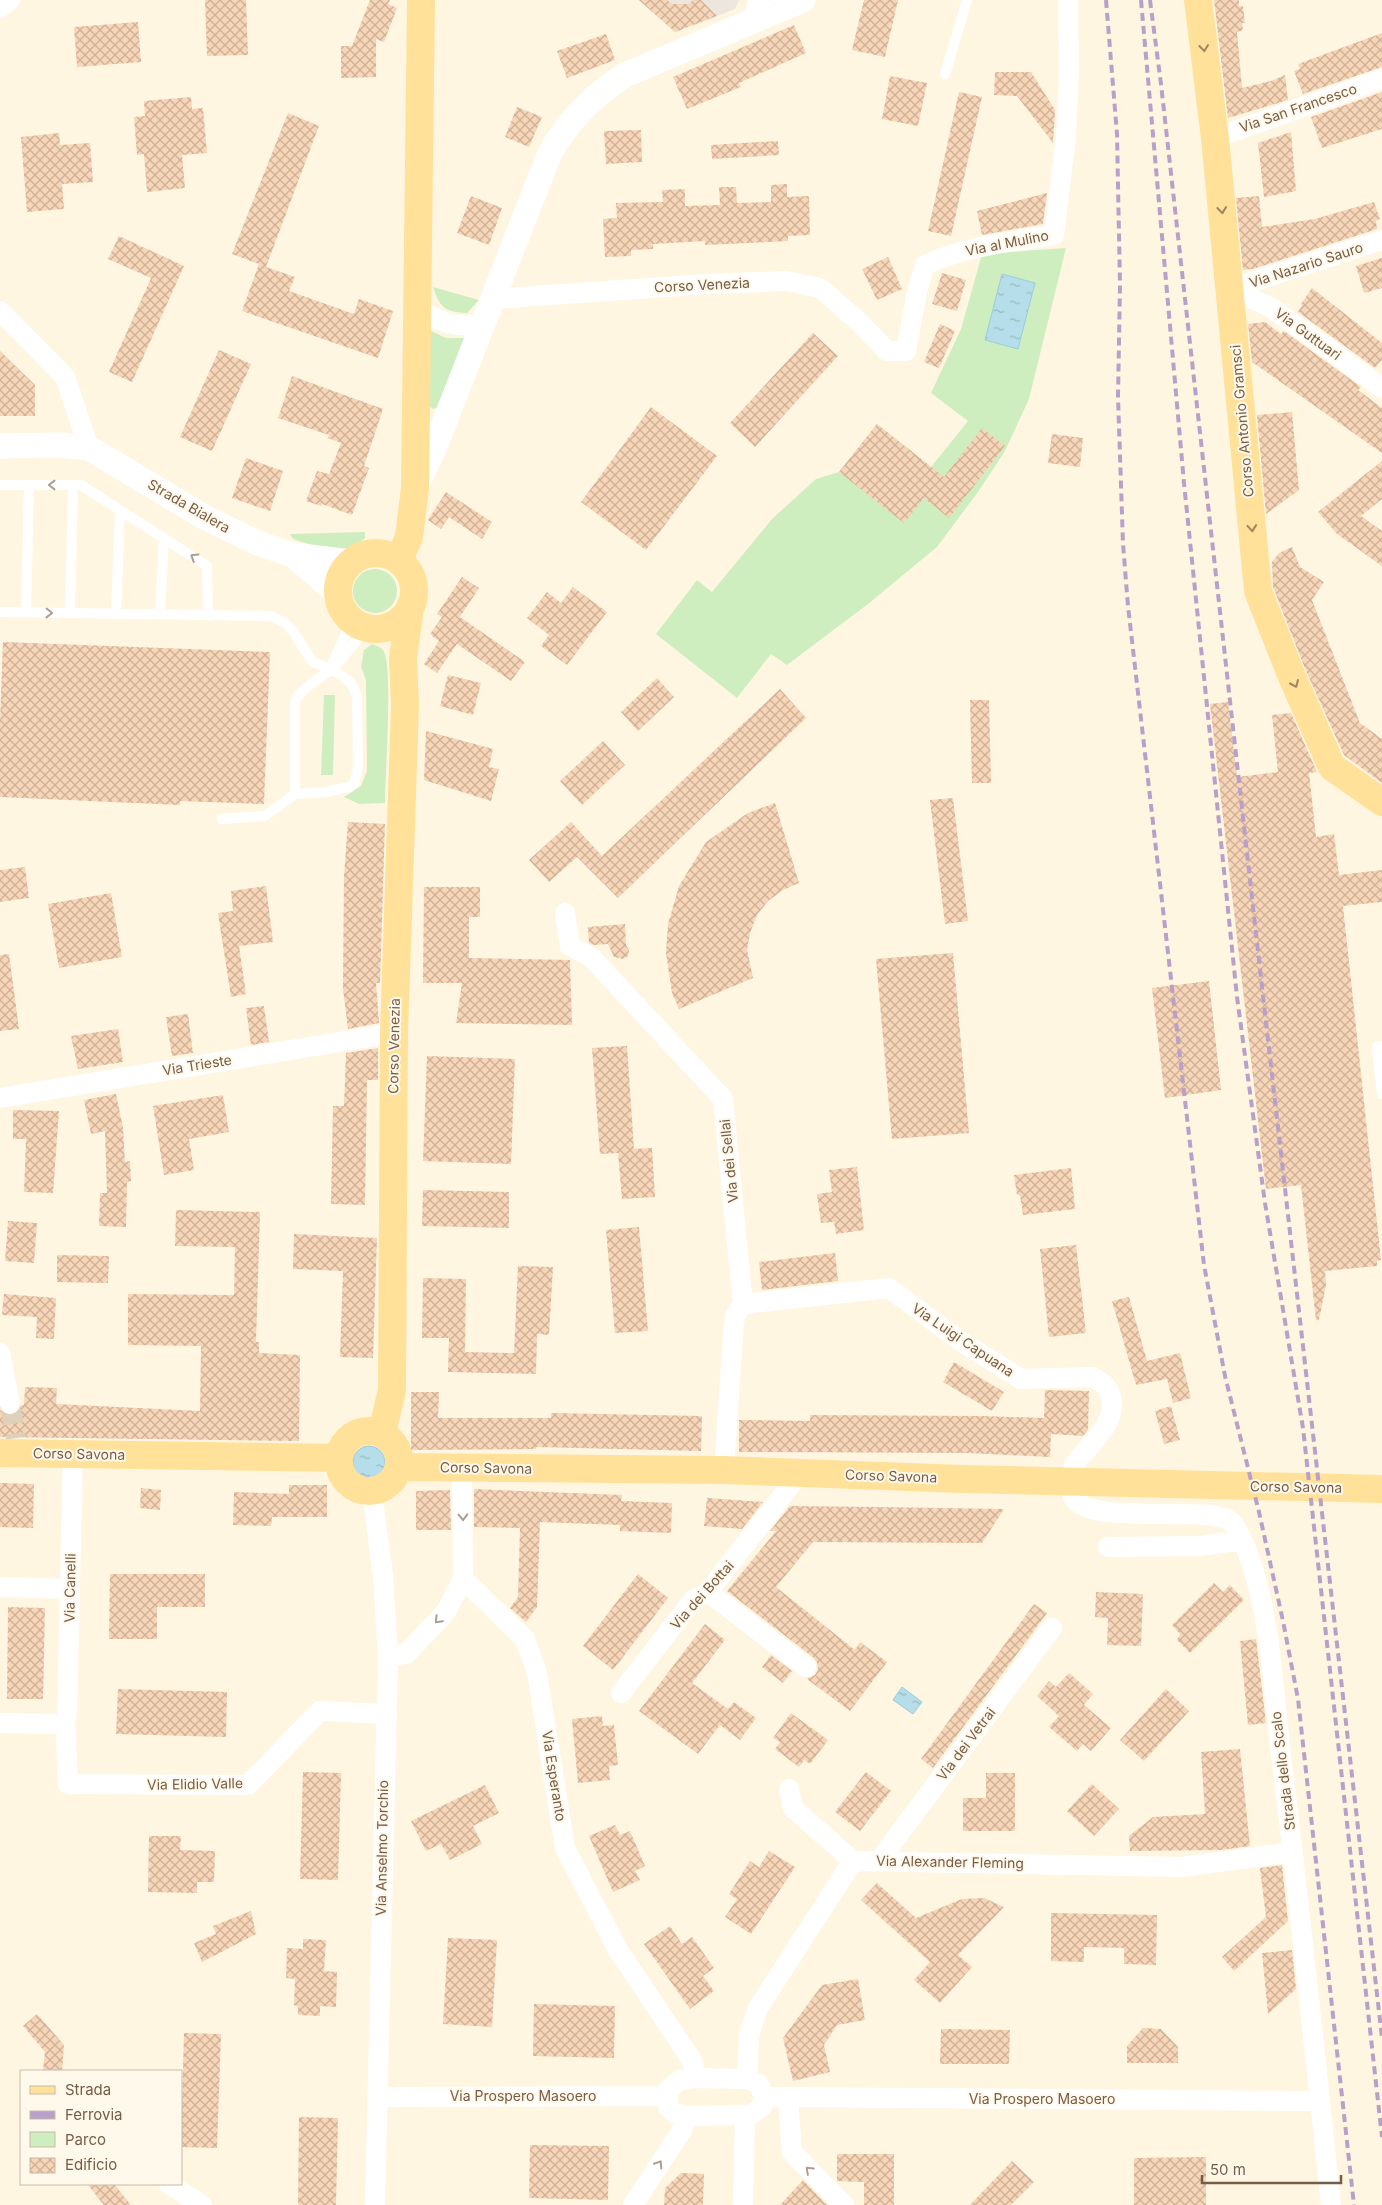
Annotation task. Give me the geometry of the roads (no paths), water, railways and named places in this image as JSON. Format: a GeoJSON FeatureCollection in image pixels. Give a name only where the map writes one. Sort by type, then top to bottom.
{"type":"FeatureCollection","features":[{"type":"Feature","properties":{"kind":"main road"},"geometry":{"type":"LineString","coordinates":[[399,560],[409,537],[415,488],[421,0]]}},
{"type":"Feature","properties":{"kind":"main road","name":"Corso Antonio Gramsci"},"geometry":{"type":"LineString","coordinates":[[1198,0],[1215,138],[1258,591],[1292,677],[1332,767],[1382,802]]}},
{"type":"Feature","properties":{"kind":"main road"},"geometry":{"type":"LineString","coordinates":[[367,626],[392,625],[403,618],[410,607],[414,595],[413,582],[408,570],[399,560],[388,554],[375,552],[362,555],[351,562],[342,572],[338,582],[337,593],[345,613],[367,626],[393,641],[404,658]]}},
{"type":"Feature","properties":{"kind":"main road","name":"Corso Venezia"},"geometry":{"type":"LineString","coordinates":[[382,1433],[392,1390],[394,1033],[405,715],[404,658],[410,607]]}},
{"type":"Feature","properties":{"kind":"main road"},"geometry":{"type":"LineString","coordinates":[[363,1431],[382,1433],[396,1447],[400,1467],[396,1476],[390,1484],[381,1490],[372,1492],[363,1491],[347,1483],[339,1467],[342,1448],[354,1435],[363,1431]]}},
{"type":"Feature","properties":{"kind":"main road","name":"Corso Savona"},"geometry":{"type":"LineString","coordinates":[[11,1448],[73,1454],[339,1458]]}},
{"type":"Feature","properties":{"kind":"main road","name":"Corso Savona"},"geometry":{"type":"LineString","coordinates":[[400,1467],[724,1470],[1222,1486],[1382,1489]]}},
{"type":"Feature","properties":{"kind":"street"},"geometry":{"type":"LineString","coordinates":[[0,8],[10,0]]}},
{"type":"Feature","properties":{"kind":"street"},"geometry":{"type":"LineString","coordinates":[[415,488],[434,449],[549,155],[560,134],[581,108],[602,90],[625,75],[755,11],[803,0]]}},
{"type":"Feature","properties":{"kind":"street","name":"Via al Mulino"},"geometry":{"type":"LineString","coordinates":[[887,351],[906,351],[925,265],[945,256],[987,245],[1054,236],[1066,137],[1069,72],[1068,0]]}},
{"type":"Feature","properties":{"kind":"street","name":"Via San Francesco"},"geometry":{"type":"LineString","coordinates":[[1215,138],[1382,79]]}},
{"type":"Feature","properties":{"kind":"street","name":"Via Nazario Sauro"},"geometry":{"type":"LineString","coordinates":[[1230,289],[1382,240]]}},
{"type":"Feature","properties":{"kind":"street","name":"Corso Venezia"},"geometry":{"type":"LineString","coordinates":[[492,299],[708,284],[788,282],[820,288],[857,320],[887,351]]}},
{"type":"Feature","properties":{"kind":"street","name":"Via Guttuari"},"geometry":{"type":"LineString","coordinates":[[1230,289],[1272,308],[1382,388]]}},
{"type":"Feature","properties":{"kind":"street"},"geometry":{"type":"LineString","coordinates":[[417,308],[431,318],[449,324],[464,327],[482,324]]}},
{"type":"Feature","properties":{"kind":"street"},"geometry":{"type":"LineString","coordinates":[[0,311],[65,377],[89,448]]}},
{"type":"Feature","properties":{"kind":"street","name":"Strada Bialera"},"geometry":{"type":"LineString","coordinates":[[0,446],[70,446],[89,448],[238,534],[293,555],[351,562]]}},
{"type":"Feature","properties":{"kind":"street","name":"Strada Bialera"},"geometry":{"type":"LineString","coordinates":[[293,555],[337,593]]}},
{"type":"Feature","properties":{"kind":"street","name":"Via dei Sellai"},"geometry":{"type":"LineString","coordinates":[[565,914],[570,946],[591,958],[723,1099],[743,1304],[735,1316],[732,1334],[724,1470]]}},
{"type":"Feature","properties":{"kind":"street","name":"Via Trieste"},"geometry":{"type":"LineString","coordinates":[[0,1098],[394,1033]]}},
{"type":"Feature","properties":{"kind":"street","name":"Via Luigi Capuana"},"geometry":{"type":"LineString","coordinates":[[743,1304],[889,1288],[960,1341],[1021,1379],[1092,1377],[1100,1380],[1106,1385],[1111,1396],[1112,1407],[1109,1419],[1102,1431],[1073,1466],[1072,1481]]}},
{"type":"Feature","properties":{"kind":"street"},"geometry":{"type":"LineString","coordinates":[[0,1353],[10,1404]]}},
{"type":"Feature","properties":{"kind":"street","name":"Via Canelli"},"geometry":{"type":"LineString","coordinates":[[65,1721],[67,1715],[73,1454]]}},
{"type":"Feature","properties":{"kind":"street"},"geometry":{"type":"LineString","coordinates":[[388,1656],[406,1654],[446,1612],[463,1579],[462,1468]]}},
{"type":"Feature","properties":{"kind":"street","name":"Via dei Bottai"},"geometry":{"type":"LineString","coordinates":[[621,1694],[693,1600],[708,1592],[800,1473]]}},
{"type":"Feature","properties":{"kind":"street","name":"Strada dello Scalo"},"geometry":{"type":"LineString","coordinates":[[1072,1481],[1073,1495],[1080,1506],[1100,1511],[1194,1514],[1226,1518],[1231,1522],[1242,1540],[1254,1572],[1265,1622],[1293,1852],[1331,2205]]}},
{"type":"Feature","properties":{"kind":"street","name":"Via Anselmo Torchio"},"geometry":{"type":"LineString","coordinates":[[372,1492],[383,1576],[388,1656],[375,2205]]}},
{"type":"Feature","properties":{"kind":"street"},"geometry":{"type":"LineString","coordinates":[[1108,1547],[1201,1546],[1242,1540]]}},
{"type":"Feature","properties":{"kind":"street","name":"Via Esperanto"},"geometry":{"type":"LineString","coordinates":[[463,1579],[525,1639],[537,1673],[565,1848],[618,1950],[693,2062],[695,2078]]}},
{"type":"Feature","properties":{"kind":"street"},"geometry":{"type":"LineString","coordinates":[[0,1587],[70,1589]]}},
{"type":"Feature","properties":{"kind":"street"},"geometry":{"type":"LineString","coordinates":[[708,1592],[806,1667]]}},
{"type":"Feature","properties":{"kind":"street","name":"Via dei Vetrai"},"geometry":{"type":"LineString","coordinates":[[879,1861],[1052,1628]]}},
{"type":"Feature","properties":{"kind":"street","name":"Via Elidio Valle"},"geometry":{"type":"LineString","coordinates":[[65,1721],[68,1784],[248,1785],[320,1712],[386,1714]]}},
{"type":"Feature","properties":{"kind":"street"},"geometry":{"type":"LineString","coordinates":[[0,1722],[59,1724],[65,1721]]}},
{"type":"Feature","properties":{"kind":"street"},"geometry":{"type":"LineString","coordinates":[[746,2079],[749,2034],[758,2008],[853,1861],[792,1808],[789,1789]]}},
{"type":"Feature","properties":{"kind":"street","name":"Via Alexander Fleming"},"geometry":{"type":"LineString","coordinates":[[853,1861],[1182,1867],[1293,1852]]}},
{"type":"Feature","properties":{"kind":"street"},"geometry":{"type":"LineString","coordinates":[[695,2078],[746,2079],[759,2084],[764,2097],[762,2107],[750,2115],[686,2116],[674,2114],[668,2107],[668,2090],[680,2080],[695,2078]]}},
{"type":"Feature","properties":{"kind":"street","name":"Via Prospero Masoero"},"geometry":{"type":"LineString","coordinates":[[377,2097],[668,2096]]}},
{"type":"Feature","properties":{"kind":"street","name":"Via Prospero Masoero"},"geometry":{"type":"LineString","coordinates":[[764,2097],[1320,2101]]}},
{"type":"Feature","properties":{"kind":"street"},"geometry":{"type":"LineString","coordinates":[[788,2098],[792,2152],[844,2205]]}},
{"type":"Feature","properties":{"kind":"street"},"geometry":{"type":"LineString","coordinates":[[743,2205],[745,2115]]}},
{"type":"Feature","properties":{"kind":"street"},"geometry":{"type":"LineString","coordinates":[[633,2205],[682,2130],[686,2116]]}},
{"type":"Feature","properties":{"kind":"street"},"geometry":{"type":"LineString","coordinates":[[171,2185],[202,2205]]}},
{"type":"Feature","properties":{"kind":"lane"},"geometry":{"type":"LineString","coordinates":[[945,74],[967,0]]}},
{"type":"Feature","properties":{"kind":"lane"},"geometry":{"type":"LineString","coordinates":[[0,485],[81,485],[207,566],[208,616]]}},
{"type":"Feature","properties":{"kind":"lane"},"geometry":{"type":"LineString","coordinates":[[26,613],[30,485]]}},
{"type":"Feature","properties":{"kind":"lane"},"geometry":{"type":"LineString","coordinates":[[70,614],[73,485]]}},
{"type":"Feature","properties":{"kind":"lane"},"geometry":{"type":"LineString","coordinates":[[116,614],[120,510]]}},
{"type":"Feature","properties":{"kind":"lane"},"geometry":{"type":"LineString","coordinates":[[160,615],[164,538]]}},
{"type":"Feature","properties":{"kind":"lane"},"geometry":{"type":"LineString","coordinates":[[0,612],[271,616],[293,631],[312,661],[330,669],[351,683],[357,696],[357,778],[349,787],[295,794],[265,816],[222,819]]}},
{"type":"Feature","properties":{"kind":"lane"},"geometry":{"type":"LineString","coordinates":[[330,669],[342,640],[367,626]]}},
{"type":"Feature","properties":{"kind":"lane"},"geometry":{"type":"LineString","coordinates":[[295,794],[295,701],[300,692],[336,666],[367,626]]}},
{"type":"Feature","properties":{"kind":"lane"},"geometry":{"type":"LineString","coordinates":[[1382,1046],[1377,1047],[1382,1094]]}},
{"type":"Feature","properties":{"kind":"water"},"geometry":{"type":"Polygon","coordinates":[[[1002,274],[1035,283],[1018,349],[985,340],[1002,274]]]}},
{"type":"Feature","properties":{"kind":"water"},"geometry":{"type":"Polygon","coordinates":[[[369,1446],[381,1450],[385,1462],[381,1474],[369,1478],[357,1474],[353,1462],[357,1450],[369,1446]]]}},
{"type":"Feature","properties":{"kind":"water"},"geometry":{"type":"Polygon","coordinates":[[[902,1687],[922,1702],[913,1714],[893,1700],[902,1687]]]}},
{"type":"Feature","properties":{"kind":"tunnel"},"geometry":{"type":"LineString","coordinates":[[10,1404],[16,1438]]}},
{"type":"Feature","properties":{"kind":"railway"},"geometry":{"type":"LineString","coordinates":[[1106,0],[1117,134],[1120,285],[1118,397],[1123,544],[1128,606],[1204,1265],[1225,1376],[1259,1512],[1298,1699],[1354,2205]]}},
{"type":"Feature","properties":{"kind":"railway"},"geometry":{"type":"LineString","coordinates":[[1141,0],[1184,483],[1237,997],[1265,1203],[1303,1428],[1382,2137]]}},
{"type":"Feature","properties":{"kind":"railway"},"geometry":{"type":"LineString","coordinates":[[1150,0],[1382,2038]]}}]}
